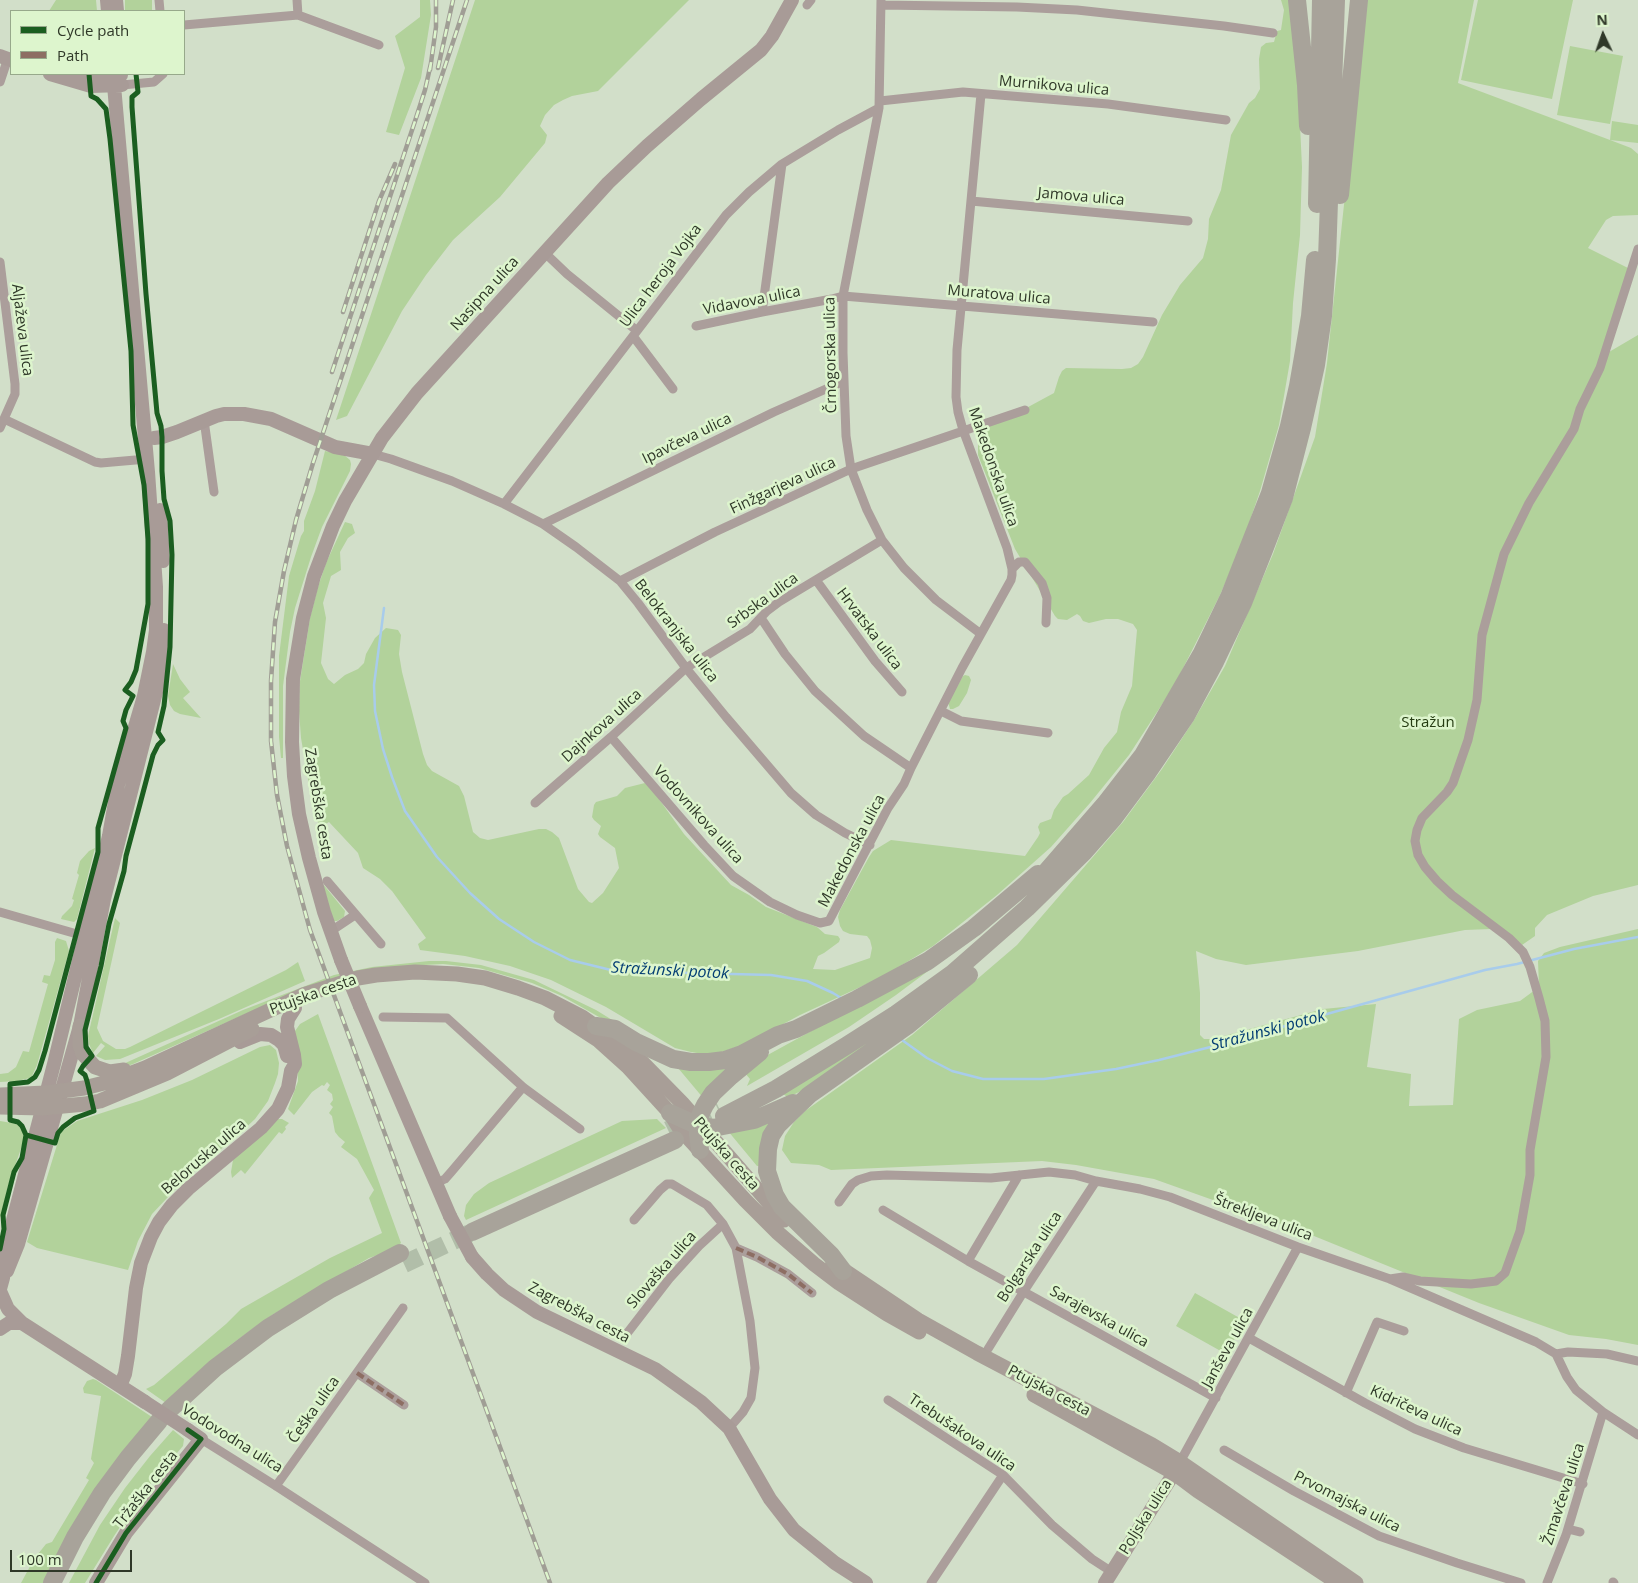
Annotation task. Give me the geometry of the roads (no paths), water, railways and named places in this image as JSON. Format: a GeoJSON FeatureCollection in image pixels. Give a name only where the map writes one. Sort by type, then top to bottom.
{"type":"FeatureCollection","features":[{"type":"Feature","properties":{"kind":"highway"},"geometry":{"type":"LineString","coordinates":[[1297,0],[1306,85],[1310,169],[1318,191]]}},
{"type":"Feature","properties":{"kind":"highway"},"geometry":{"type":"LineString","coordinates":[[596,1026],[615,1029],[636,1042],[666,1056],[692,1062],[725,1060],[796,1029],[928,961],[1063,863],[1143,756],[1202,653],[1250,547],[1270,493],[1298,386],[1310,316],[1315,260],[1321,0]]}},
{"type":"Feature","properties":{"kind":"highway"},"geometry":{"type":"LineString","coordinates":[[721,1111],[762,1083],[891,1004],[949,961],[1113,819],[1186,716],[1215,662],[1243,603],[1284,498],[1316,365],[1327,259],[1336,0]]}},
{"type":"Feature","properties":{"kind":"highway"},"geometry":{"type":"LineString","coordinates":[[1327,259],[1336,230],[1359,0]]}},
{"type":"Feature","properties":{"kind":"highway"},"geometry":{"type":"LineString","coordinates":[[470,1227],[671,1128],[698,1122],[713,1128],[754,1120],[781,1110],[809,1095],[906,1026],[994,953],[1056,890],[1063,863]]}},
{"type":"Feature","properties":{"kind":"highway"},"geometry":{"type":"LineString","coordinates":[[700,1150],[698,1122],[705,1104],[748,1061],[796,1029]]}},
{"type":"Feature","properties":{"kind":"highway"},"geometry":{"type":"LineString","coordinates":[[809,1095],[778,1125],[771,1136],[768,1149],[767,1171],[770,1183],[782,1206],[831,1255],[843,1271]]}},
{"type":"Feature","properties":{"kind":"highway"},"geometry":{"type":"LineString","coordinates":[[64,1583],[91,1532],[114,1495],[215,1368],[268,1328],[329,1290],[402,1259]]}},
{"type":"Feature","properties":{"kind":"highway"},"geometry":{"type":"LineString","coordinates":[[52,1583],[75,1536],[102,1493],[128,1458],[173,1421]]}},
{"type":"Feature","properties":{"kind":"main road","name":"Ptujska cesta"},"geometry":{"type":"LineString","coordinates":[[44,1101],[61,1091],[97,1085],[145,1068],[303,995],[358,978],[383,974],[436,972],[485,978],[545,998],[596,1026],[644,1064],[682,1103],[784,1220],[811,1246],[843,1271],[918,1320],[1152,1446],[1177,1468],[1198,1491],[1338,1583]]}},
{"type":"Feature","properties":{"kind":"main road","name":"Ptujska cesta"},"geometry":{"type":"LineString","coordinates":[[44,1101],[57,1106],[85,1104],[112,1097],[152,1080],[295,1008],[338,992],[380,985],[439,982],[492,990],[515,997],[563,1016],[598,1040],[628,1067],[671,1128],[680,1129],[777,1232],[839,1283],[887,1314],[1177,1468],[1356,1583]]}},
{"type":"Feature","properties":{"kind":"main road"},"geometry":{"type":"LineString","coordinates":[[80,1026],[80,1045],[83,1054],[95,1067],[110,1072],[135,1067],[145,1068]]}},
{"type":"Feature","properties":{"kind":"main road"},"geometry":{"type":"LineString","coordinates":[[0,1095],[44,1101]]}},
{"type":"Feature","properties":{"kind":"main road"},"geometry":{"type":"LineString","coordinates":[[0,1107],[44,1101]]}},
{"type":"Feature","properties":{"kind":"street"},"geometry":{"type":"LineString","coordinates":[[297,0],[298,15]]}},
{"type":"Feature","properties":{"kind":"street","name":"Nasipna ulica"},"geometry":{"type":"LineString","coordinates":[[373,454],[394,421],[417,393],[544,252],[608,183],[647,146],[761,50],[776,30],[792,0]]}},
{"type":"Feature","properties":{"kind":"street"},"geometry":{"type":"LineString","coordinates":[[881,3],[1077,10],[1273,33]]}},
{"type":"Feature","properties":{"kind":"street","name":"Črnogorska ulica"},"geometry":{"type":"LineString","coordinates":[[881,3],[880,104],[842,296],[846,436],[852,469],[867,510],[882,540],[904,568],[936,600],[981,634]]}},
{"type":"Feature","properties":{"kind":"street"},"geometry":{"type":"LineString","coordinates":[[185,24],[298,15],[380,45]]}},
{"type":"Feature","properties":{"kind":"street"},"geometry":{"type":"LineString","coordinates":[[0,82],[6,55]]}},
{"type":"Feature","properties":{"kind":"street"},"geometry":{"type":"LineString","coordinates":[[53,75],[90,86],[118,78]]}},
{"type":"Feature","properties":{"kind":"street"},"geometry":{"type":"LineString","coordinates":[[93,75],[118,78],[138,84],[154,82],[162,75]]}},
{"type":"Feature","properties":{"kind":"street"},"geometry":{"type":"LineString","coordinates":[[1,1286],[7,1242],[54,1064],[109,836],[118,785],[159,680],[163,651],[162,535],[118,78]]}},
{"type":"Feature","properties":{"kind":"street"},"geometry":{"type":"LineString","coordinates":[[1,1286],[18,1244],[80,1026],[104,899],[145,714],[156,630],[156,587],[118,78]]}},
{"type":"Feature","properties":{"kind":"street","name":"Murnikova ulica"},"geometry":{"type":"LineString","coordinates":[[880,104],[944,93],[963,92],[1108,104],[1226,120]]}},
{"type":"Feature","properties":{"kind":"street","name":"Makedonska ulica"},"geometry":{"type":"LineString","coordinates":[[826,922],[834,914],[888,808],[904,784],[1011,580],[1012,569],[1007,548],[958,412],[956,374],[981,94]]}},
{"type":"Feature","properties":{"kind":"street","name":"Ulica heroja Vojka"},"geometry":{"type":"LineString","coordinates":[[504,504],[726,214],[782,164],[880,104]]}},
{"type":"Feature","properties":{"kind":"street"},"geometry":{"type":"LineString","coordinates":[[762,312],[782,164]]}},
{"type":"Feature","properties":{"kind":"street","name":"Jamova ulica"},"geometry":{"type":"LineString","coordinates":[[971,201],[1188,221]]}},
{"type":"Feature","properties":{"kind":"street"},"geometry":{"type":"LineString","coordinates":[[1390,1279],[1403,1277],[1420,1281],[1471,1284],[1496,1281],[1505,1273],[1520,1231],[1530,1175],[1530,1150],[1546,1056],[1545,1021],[1530,967],[1523,952],[1509,938],[1452,895],[1437,881],[1418,855],[1415,841],[1422,818],[1447,792],[1456,774],[1468,740],[1477,700],[1482,635],[1504,554],[1529,503],[1574,429],[1580,408],[1600,368],[1638,249]]}},
{"type":"Feature","properties":{"kind":"street"},"geometry":{"type":"LineString","coordinates":[[544,252],[634,333],[673,389]]}},
{"type":"Feature","properties":{"kind":"street","name":"Aljaževa ulica"},"geometry":{"type":"LineString","coordinates":[[0,262],[15,384],[15,394],[0,428]]}},
{"type":"Feature","properties":{"kind":"street","name":"Muratova ulica"},"geometry":{"type":"LineString","coordinates":[[842,296],[1153,322]]}},
{"type":"Feature","properties":{"kind":"street","name":"Vidavova ulica"},"geometry":{"type":"LineString","coordinates":[[696,326],[842,296]]}},
{"type":"Feature","properties":{"kind":"street","name":"Ipavčeva ulica"},"geometry":{"type":"LineString","coordinates":[[543,524],[774,412],[844,381]]}},
{"type":"Feature","properties":{"kind":"street","name":"Finžgarjeva ulica"},"geometry":{"type":"LineString","coordinates":[[620,581],[715,532],[852,469],[1025,410]]}},
{"type":"Feature","properties":{"kind":"street"},"geometry":{"type":"LineString","coordinates":[[154,438],[177,432],[204,420],[224,414],[258,415],[325,444],[373,454]]}},
{"type":"Feature","properties":{"kind":"street"},"geometry":{"type":"LineString","coordinates":[[4,419],[95,462],[147,459]]}},
{"type":"Feature","properties":{"kind":"street"},"geometry":{"type":"LineString","coordinates":[[204,420],[214,492]]}},
{"type":"Feature","properties":{"kind":"street","name":"Belokranjska ulica"},"geometry":{"type":"LineString","coordinates":[[373,454],[452,481],[543,524],[620,581],[686,668],[797,799],[816,815],[845,833],[870,845]]}},
{"type":"Feature","properties":{"kind":"street","name":"Zagrebška cesta"},"geometry":{"type":"LineString","coordinates":[[373,454],[345,502],[321,554],[303,618],[294,679],[292,742],[294,776],[298,805],[315,885],[331,932],[360,1006],[450,1216],[472,1257],[504,1290],[537,1312],[655,1369],[700,1402],[729,1428],[770,1499],[794,1530],[835,1563],[866,1583]]}},
{"type":"Feature","properties":{"kind":"street","name":"Srbska ulica"},"geometry":{"type":"LineString","coordinates":[[686,668],[750,629],[767,611],[779,602],[882,540]]}},
{"type":"Feature","properties":{"kind":"street"},"geometry":{"type":"LineString","coordinates":[[1012,569],[1019,562],[1025,562],[1042,583],[1047,598],[1046,624]]}},
{"type":"Feature","properties":{"kind":"street","name":"Hrvatska ulica"},"geometry":{"type":"LineString","coordinates":[[816,580],[875,661],[902,692]]}},
{"type":"Feature","properties":{"kind":"street"},"geometry":{"type":"LineString","coordinates":[[761,618],[795,667],[826,701],[864,736],[911,768]]}},
{"type":"Feature","properties":{"kind":"street","name":"Dajnkova ulica"},"geometry":{"type":"LineString","coordinates":[[535,803],[611,738],[686,668]]}},
{"type":"Feature","properties":{"kind":"street"},"geometry":{"type":"LineString","coordinates":[[941,711],[961,721],[1048,733]]}},
{"type":"Feature","properties":{"kind":"street","name":"Vodovnikova ulica"},"geometry":{"type":"LineString","coordinates":[[611,738],[733,876],[770,902],[797,915],[820,923],[826,922]]}},
{"type":"Feature","properties":{"kind":"street"},"geometry":{"type":"LineString","coordinates":[[327,881],[381,944]]}},
{"type":"Feature","properties":{"kind":"street"},"geometry":{"type":"LineString","coordinates":[[0,912],[84,936]]}},
{"type":"Feature","properties":{"kind":"street"},"geometry":{"type":"LineString","coordinates":[[331,932],[355,915]]}},
{"type":"Feature","properties":{"kind":"street","name":"Ptujska cesta"},"geometry":{"type":"LineString","coordinates":[[291,1071],[294,1064],[294,1055],[287,1027],[288,1019],[295,1008]]}},
{"type":"Feature","properties":{"kind":"street"},"geometry":{"type":"LineString","coordinates":[[382,1017],[447,1018],[523,1087],[580,1130]]}},
{"type":"Feature","properties":{"kind":"street","name":"Ptujska cesta"},"geometry":{"type":"LineString","coordinates":[[216,1048],[229,1048],[260,1034],[271,1035],[284,1045],[291,1071]]}},
{"type":"Feature","properties":{"kind":"street","name":"Beloruska ulica"},"geometry":{"type":"LineString","coordinates":[[120,1386],[125,1374],[141,1263],[151,1237],[172,1205],[188,1189],[247,1141],[278,1108],[288,1088],[291,1071]]}},
{"type":"Feature","properties":{"kind":"street"},"geometry":{"type":"LineString","coordinates":[[436,1183],[452,1171],[523,1087]]}},
{"type":"Feature","properties":{"kind":"street","name":"Štrekljeva ulica"},"geometry":{"type":"LineString","coordinates":[[839,1202],[852,1184],[871,1176],[990,1178],[1034,1172],[1075,1175],[1096,1182],[1140,1189],[1170,1197],[1298,1247],[1390,1279],[1536,1342],[1556,1354]]}},
{"type":"Feature","properties":{"kind":"street"},"geometry":{"type":"LineString","coordinates":[[968,1261],[1019,1175]]}},
{"type":"Feature","properties":{"kind":"street","name":"Bolgarska ulica"},"geometry":{"type":"LineString","coordinates":[[988,1349],[1096,1182]]}},
{"type":"Feature","properties":{"kind":"street"},"geometry":{"type":"LineString","coordinates":[[634,1220],[660,1190],[667,1184],[672,1184],[707,1205],[723,1224],[736,1248],[750,1321],[755,1368],[751,1398],[743,1412],[729,1428]]}},
{"type":"Feature","properties":{"kind":"street","name":"Sarajevska ulica"},"geometry":{"type":"LineString","coordinates":[[883,1210],[968,1261],[1216,1398]]}},
{"type":"Feature","properties":{"kind":"street","name":"Slovaška ulica"},"geometry":{"type":"LineString","coordinates":[[625,1336],[669,1279],[699,1246],[723,1224]]}},
{"type":"Feature","properties":{"kind":"street","name":"Janševa ulica"},"geometry":{"type":"LineString","coordinates":[[1177,1468],[1298,1247]]}},
{"type":"Feature","properties":{"kind":"street"},"geometry":{"type":"LineString","coordinates":[[736,1248],[788,1274],[812,1293]]}},
{"type":"Feature","properties":{"kind":"street","name":"Vodovodna ulica"},"geometry":{"type":"LineString","coordinates":[[1,1286],[8,1309],[22,1323],[425,1583]]}},
{"type":"Feature","properties":{"kind":"street","name":"Češka ulica"},"geometry":{"type":"LineString","coordinates":[[276,1486],[402,1308]]}},
{"type":"Feature","properties":{"kind":"street"},"geometry":{"type":"LineString","coordinates":[[1346,1393],[1377,1322],[1404,1331]]}},
{"type":"Feature","properties":{"kind":"street"},"geometry":{"type":"LineString","coordinates":[[0,1329],[10,1323],[22,1323]]}},
{"type":"Feature","properties":{"kind":"street","name":"Kidričeva ulica"},"geometry":{"type":"LineString","coordinates":[[1249,1338],[1346,1393],[1415,1429],[1464,1448],[1583,1484]]}},
{"type":"Feature","properties":{"kind":"street"},"geometry":{"type":"LineString","coordinates":[[1638,1361],[1608,1354],[1568,1352],[1556,1354],[1567,1377],[1576,1390],[1603,1412],[1638,1434]]}},
{"type":"Feature","properties":{"kind":"street","name":"Češka ulica"},"geometry":{"type":"LineString","coordinates":[[357,1373],[404,1405]]}},
{"type":"Feature","properties":{"kind":"street","name":"Trebušakova ulica"},"geometry":{"type":"LineString","coordinates":[[888,1400],[1003,1475],[1061,1533]]}},
{"type":"Feature","properties":{"kind":"street","name":"Žmavčeva ulica"},"geometry":{"type":"LineString","coordinates":[[1547,1583],[1583,1484],[1603,1412]]}},
{"type":"Feature","properties":{"kind":"street","name":"Tržaška cesta"},"geometry":{"type":"LineString","coordinates":[[96,1583],[126,1533],[200,1439]]}},
{"type":"Feature","properties":{"kind":"street","name":"Prvomajska ulica"},"geometry":{"type":"LineString","coordinates":[[1224,1450],[1294,1491],[1379,1536],[1457,1564],[1521,1583]]}},
{"type":"Feature","properties":{"kind":"street","name":"Poljska ulica"},"geometry":{"type":"LineString","coordinates":[[1061,1533],[1092,1559],[1109,1577],[1177,1468]]}},
{"type":"Feature","properties":{"kind":"street"},"geometry":{"type":"LineString","coordinates":[[931,1583],[1003,1475]]}},
{"type":"Feature","properties":{"kind":"street"},"geometry":{"type":"LineString","coordinates":[[1568,1529],[1580,1532]]}},
{"type":"Feature","properties":{"kind":"waterway","name":"Stražunski potok"},"geometry":{"type":"LineString","coordinates":[[384,608],[374,685],[375,711],[383,749],[392,777],[405,811],[437,857],[470,893],[499,919],[534,942],[570,960],[615,971],[771,975],[807,981],[841,998]]}},
{"type":"Feature","properties":{"kind":"waterway","name":"Stražunski potok"},"geometry":{"type":"LineString","coordinates":[[902,1040],[927,1058],[952,1071],[983,1079],[1044,1079],[1116,1069],[1250,1037],[1485,970],[1517,964],[1574,949],[1638,937]]}},
{"type":"Feature","properties":{"kind":"tunnel"},"geometry":{"type":"LineString","coordinates":[[668,1130],[718,1106]]}},
{"type":"Feature","properties":{"kind":"tunnel"},"geometry":{"type":"LineString","coordinates":[[404,1264],[472,1232]]}},
{"type":"Feature","properties":{"kind":"railway"},"geometry":{"type":"LineString","coordinates":[[430,70],[436,27],[436,0]]}},
{"type":"Feature","properties":{"kind":"railway"},"geometry":{"type":"LineString","coordinates":[[438,68],[453,0]]}},
{"type":"Feature","properties":{"kind":"railway"},"geometry":{"type":"LineString","coordinates":[[467,0],[313,463],[296,520],[275,622],[271,681],[271,741],[277,795],[287,846],[310,930],[550,1583]]}},
{"type":"Feature","properties":{"kind":"railway"},"geometry":{"type":"LineString","coordinates":[[416,118],[431,63]]}},
{"type":"Feature","properties":{"kind":"railway"},"geometry":{"type":"LineString","coordinates":[[332,372],[418,112]]}},
{"type":"Feature","properties":{"kind":"railway"},"geometry":{"type":"LineString","coordinates":[[343,312],[379,201],[395,164]]}},
{"type":"Feature","properties":{"kind":"park label","name":"Stražun"},"geometry":{"type":"Point","coordinates":[1428,723]}}]}
